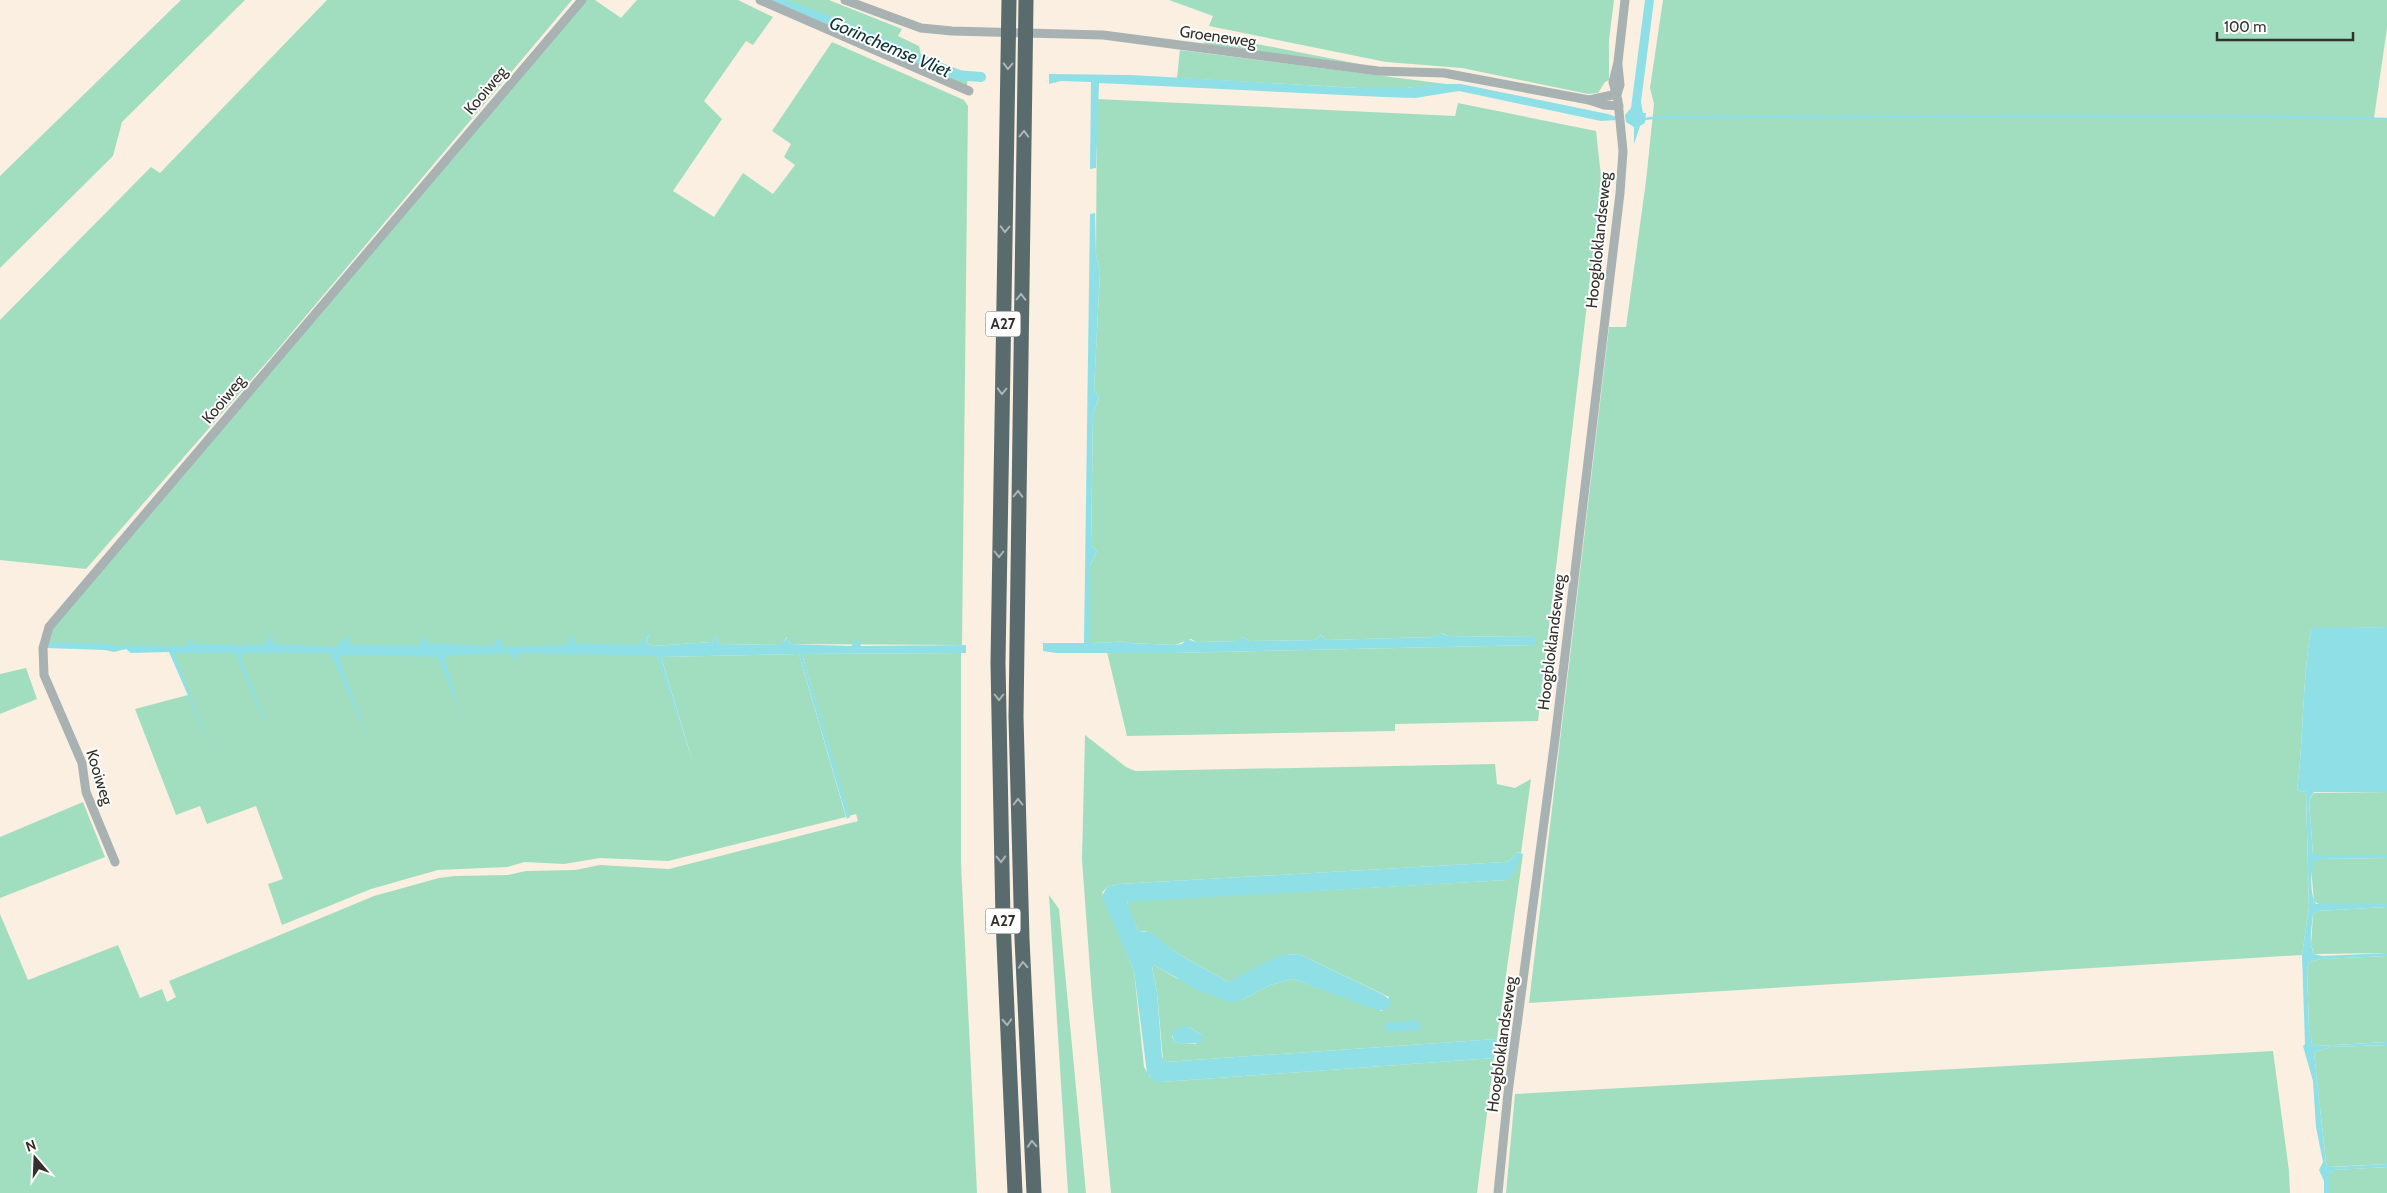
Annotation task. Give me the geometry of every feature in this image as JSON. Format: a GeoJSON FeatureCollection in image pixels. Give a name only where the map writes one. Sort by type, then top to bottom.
{"type":"FeatureCollection","features":[{"type":"Feature","properties":{"kind":"highway","name":"A27"},"geometry":{"type":"LineString","coordinates":[[1009,0],[998,673],[1002,910],[1015,1193]]}},
{"type":"Feature","properties":{"kind":"highway","name":"A27"},"geometry":{"type":"LineString","coordinates":[[1026,0],[1016,707],[1022,939],[1034,1193]]}},
{"type":"Feature","properties":{"kind":"street","name":"Kooiweg"},"geometry":{"type":"LineString","coordinates":[[115,862],[86,792],[82,763],[44,675],[43,648],[48,627],[582,0]]}},
{"type":"Feature","properties":{"kind":"street"},"geometry":{"type":"LineString","coordinates":[[760,0],[970,91]]}},
{"type":"Feature","properties":{"kind":"street","name":"Groeneweg"},"geometry":{"type":"LineString","coordinates":[[845,0],[921,28],[1104,35],[1378,71],[1444,73],[1589,100],[1619,109]]}},
{"type":"Feature","properties":{"kind":"street","name":"Hoogbloklandseweg"},"geometry":{"type":"LineString","coordinates":[[1498,1193],[1508,1093],[1554,749],[1620,193],[1623,151],[1617,94],[1613,82],[1618,62],[1625,0]]}},
{"type":"Feature","properties":{"kind":"street","name":"Groeneweg"},"geometry":{"type":"LineString","coordinates":[[1589,100],[1617,94]]}},
{"type":"Feature","properties":{"kind":"green space"},"geometry":{"type":"Polygon","coordinates":[[[181,0],[245,0],[122,122],[113,156],[0,268],[0,176],[181,0]]]}},
{"type":"Feature","properties":{"kind":"green space"},"geometry":{"type":"Polygon","coordinates":[[[327,0],[572,0],[273,355],[86,569],[0,560],[0,320],[151,167],[160,173],[327,0]]]}},
{"type":"Feature","properties":{"kind":"green space"},"geometry":{"type":"Polygon","coordinates":[[[584,0],[595,0],[621,18],[637,0],[738,0],[773,17],[753,45],[746,41],[704,101],[722,119],[673,191],[714,217],[743,173],[773,194],[795,165],[784,157],[791,144],[772,131],[832,42],[964,100],[968,106],[962,645],[790,644],[787,637],[781,645],[719,644],[716,636],[712,642],[652,646],[646,642],[649,634],[640,649],[655,649],[692,759],[661,657],[799,654],[846,817],[668,861],[600,858],[564,864],[525,862],[507,867],[438,870],[371,889],[282,925],[268,884],[283,879],[256,806],[207,824],[200,806],[176,815],[135,709],[188,695],[170,649],[45,648],[47,635],[584,0]]]}},
{"type":"Feature","properties":{"kind":"green space"},"geometry":{"type":"Polygon","coordinates":[[[765,0],[829,0],[902,29],[898,36],[919,46],[921,55],[968,73],[967,87],[765,0]]]}},
{"type":"Feature","properties":{"kind":"green space"},"geometry":{"type":"Polygon","coordinates":[[[1169,0],[1614,0],[1609,40],[1609,80],[1605,82],[1598,93],[1588,94],[1462,68],[1386,62],[1209,26],[1213,16],[1169,0]]]}},
{"type":"Feature","properties":{"kind":"green space"},"geometry":{"type":"Polygon","coordinates":[[[1663,0],[2387,0],[2387,28],[2374,118],[2387,119],[2387,627],[2311,629],[2306,669],[2297,790],[2306,792],[2309,907],[2302,955],[1529,1003],[1609,327],[1626,327],[1646,181],[1654,104],[1650,88],[1663,0]]]}},
{"type":"Feature","properties":{"kind":"green space"},"geometry":{"type":"Polygon","coordinates":[[[1206,34],[1364,65],[1204,44],[1206,34]]]}},
{"type":"Feature","properties":{"kind":"green space"},"geometry":{"type":"Polygon","coordinates":[[[1180,50],[1446,84],[1406,88],[1359,88],[1177,78],[1180,50]]]}},
{"type":"Feature","properties":{"kind":"green space"},"geometry":{"type":"Polygon","coordinates":[[[1097,99],[1455,116],[1458,103],[1596,131],[1601,176],[1599,202],[1538,721],[1395,724],[1395,731],[1127,736],[1107,652],[1171,653],[1534,645],[1535,637],[1448,636],[1442,633],[1434,637],[1326,640],[1321,635],[1315,640],[1249,641],[1243,637],[1239,641],[1196,642],[1191,639],[1175,645],[1121,642],[1090,643],[1090,566],[1097,551],[1091,545],[1093,414],[1099,398],[1094,390],[1100,272],[1096,254],[1097,99]]]}},
{"type":"Feature","properties":{"kind":"green space"},"geometry":{"type":"Polygon","coordinates":[[[961,653],[961,863],[977,1193],[0,1193],[0,914],[28,980],[118,945],[140,998],[162,989],[167,1002],[176,997],[169,981],[374,896],[439,878],[508,875],[526,871],[575,870],[600,865],[669,869],[858,821],[856,814],[849,816],[802,654],[961,653]]]}},
{"type":"Feature","properties":{"kind":"green space"},"geometry":{"type":"Polygon","coordinates":[[[26,668],[37,699],[0,714],[0,674],[26,668]]]}},
{"type":"Feature","properties":{"kind":"green space"},"geometry":{"type":"Polygon","coordinates":[[[1085,735],[1126,767],[1135,771],[1495,764],[1497,784],[1515,788],[1531,779],[1521,853],[1517,852],[1509,861],[1119,884],[1107,887],[1102,893],[1134,971],[1144,1067],[1150,1077],[1161,1082],[1494,1058],[1477,1193],[1111,1193],[1092,997],[1082,860],[1085,735]]]}},
{"type":"Feature","properties":{"kind":"green space"},"geometry":{"type":"Polygon","coordinates":[[[2387,792],[2387,855],[2313,855],[2309,800],[2314,793],[2387,792]]]}},
{"type":"Feature","properties":{"kind":"green space"},"geometry":{"type":"Polygon","coordinates":[[[83,802],[105,857],[0,898],[0,837],[83,802]]]}},
{"type":"Feature","properties":{"kind":"green space"},"geometry":{"type":"Polygon","coordinates":[[[1523,854],[1497,1039],[1165,1062],[1163,1060],[1157,992],[1152,966],[1154,965],[1176,978],[1242,1000],[1270,985],[1293,979],[1382,1011],[1389,997],[1299,954],[1278,957],[1246,976],[1228,982],[1177,953],[1146,931],[1138,931],[1127,904],[1128,901],[1507,880],[1523,854]],[[1189,1027],[1172,1036],[1174,1041],[1181,1044],[1196,1044],[1202,1035],[1189,1027]]]}},
{"type":"Feature","properties":{"kind":"green space"},"geometry":{"type":"Polygon","coordinates":[[[2387,858],[2387,904],[2321,906],[2314,901],[2311,868],[2314,861],[2322,859],[2387,858]]]}},
{"type":"Feature","properties":{"kind":"green space"},"geometry":{"type":"Polygon","coordinates":[[[1049,895],[1059,909],[1086,1193],[1068,1193],[1049,895]]]}},
{"type":"Feature","properties":{"kind":"green space"},"geometry":{"type":"Polygon","coordinates":[[[2387,907],[2387,953],[2314,954],[2311,945],[2313,914],[2317,911],[2387,907]]]}},
{"type":"Feature","properties":{"kind":"green space"},"geometry":{"type":"Polygon","coordinates":[[[2387,956],[2387,1042],[2317,1046],[2312,1044],[2309,1029],[2307,969],[2309,962],[2321,959],[2387,956]]]}},
{"type":"Feature","properties":{"kind":"green space"},"geometry":{"type":"Polygon","coordinates":[[[2387,1045],[2387,1164],[2329,1167],[2326,1163],[2314,1052],[2331,1047],[2387,1045]]]}},
{"type":"Feature","properties":{"kind":"green space"},"geometry":{"type":"Polygon","coordinates":[[[2273,1051],[2289,1171],[2290,1193],[1506,1193],[1515,1094],[2273,1051]]]}},
{"type":"Feature","properties":{"kind":"green space"},"geometry":{"type":"Polygon","coordinates":[[[2387,1167],[2387,1193],[2329,1193],[2329,1173],[2334,1170],[2387,1167]]]}},
{"type":"Feature","properties":{"kind":"water"},"geometry":{"type":"Polygon","coordinates":[[[1645,0],[1654,0],[1641,102],[1643,113],[1646,113],[1645,123],[1640,126],[1634,144],[1634,127],[1626,122],[1625,115],[1631,108],[1645,0]]]}},
{"type":"Feature","properties":{"kind":"water"},"geometry":{"type":"Polygon","coordinates":[[[1049,74],[1131,75],[1359,88],[1406,88],[1436,84],[1461,84],[1608,114],[1616,117],[1616,120],[1601,121],[1459,91],[1415,98],[1099,83],[1096,168],[1090,169],[1091,82],[1061,81],[1049,84],[1049,74]]]}},
{"type":"Feature","properties":{"kind":"water"},"geometry":{"type":"Polygon","coordinates":[[[1095,213],[1096,254],[1100,272],[1094,390],[1099,398],[1093,414],[1091,545],[1097,551],[1090,566],[1090,643],[1122,642],[1175,645],[1182,644],[1187,639],[1196,642],[1238,641],[1243,637],[1249,641],[1315,640],[1321,635],[1326,640],[1434,637],[1441,633],[1448,636],[1535,637],[1535,645],[1171,653],[1056,653],[1043,651],[1043,643],[1084,643],[1090,214],[1095,213]]]}},
{"type":"Feature","properties":{"kind":"water"},"geometry":{"type":"Polygon","coordinates":[[[2387,627],[2387,792],[2314,792],[2309,800],[2313,855],[2387,855],[2387,858],[2322,859],[2314,862],[2311,883],[2316,904],[2387,904],[2387,907],[2317,911],[2313,914],[2311,934],[2311,945],[2314,954],[2322,956],[2387,953],[2387,956],[2321,959],[2309,962],[2307,969],[2309,1029],[2312,1044],[2318,1046],[2387,1042],[2387,1045],[2331,1047],[2314,1052],[2326,1163],[2329,1167],[2387,1164],[2387,1167],[2334,1170],[2329,1173],[2329,1193],[2324,1193],[2324,1181],[2319,1170],[2323,1162],[2316,1127],[2313,1081],[2303,1046],[2305,1044],[2302,955],[2309,907],[2306,792],[2297,790],[2308,648],[2311,628],[2387,627]]]}},
{"type":"Feature","properties":{"kind":"water"},"geometry":{"type":"Polygon","coordinates":[[[276,630],[271,640],[275,644],[335,647],[349,635],[348,641],[354,645],[419,645],[426,635],[428,643],[492,646],[500,636],[502,647],[565,645],[573,634],[573,643],[639,645],[650,630],[646,642],[652,646],[712,642],[716,635],[719,644],[780,645],[788,637],[790,644],[851,646],[858,638],[861,646],[966,645],[966,653],[802,654],[850,817],[847,819],[799,654],[661,657],[692,760],[657,656],[519,653],[517,661],[509,653],[447,656],[445,661],[461,715],[438,657],[343,655],[339,659],[368,737],[330,653],[244,653],[241,658],[265,723],[235,653],[174,653],[211,748],[169,652],[131,653],[126,649],[114,652],[48,648],[50,642],[113,644],[118,647],[124,645],[186,646],[191,638],[194,644],[263,645],[276,630]]]}},
{"type":"Feature","properties":{"kind":"water"},"geometry":{"type":"Polygon","coordinates":[[[1517,852],[1523,854],[1511,877],[1507,880],[1127,902],[1138,931],[1150,932],[1177,953],[1228,982],[1280,955],[1299,954],[1384,995],[1391,1001],[1386,1009],[1376,1010],[1293,979],[1270,985],[1242,1000],[1231,1003],[1198,990],[1154,965],[1152,967],[1157,992],[1162,1057],[1165,1062],[1497,1039],[1494,1058],[1161,1082],[1154,1081],[1147,1073],[1134,971],[1102,896],[1107,887],[1119,884],[1505,862],[1509,861],[1517,852]]]}},
{"type":"Feature","properties":{"kind":"water"},"geometry":{"type":"Polygon","coordinates":[[[1418,1020],[1421,1027],[1418,1030],[1388,1032],[1384,1029],[1387,1023],[1418,1020]]]}},
{"type":"Feature","properties":{"kind":"water"},"geometry":{"type":"Polygon","coordinates":[[[1183,1026],[1189,1027],[1202,1035],[1201,1043],[1181,1044],[1174,1041],[1172,1033],[1183,1026]]]}},
{"type":"Feature","properties":{"kind":"waterway","name":"Gorinchemse Vliet"},"geometry":{"type":"LineString","coordinates":[[772,0],[864,34],[956,75],[981,77]]}},
{"type":"Feature","properties":{"kind":"waterway"},"geometry":{"type":"LineString","coordinates":[[1644,119],[1660,117],[2249,116],[2387,119]]}}]}
